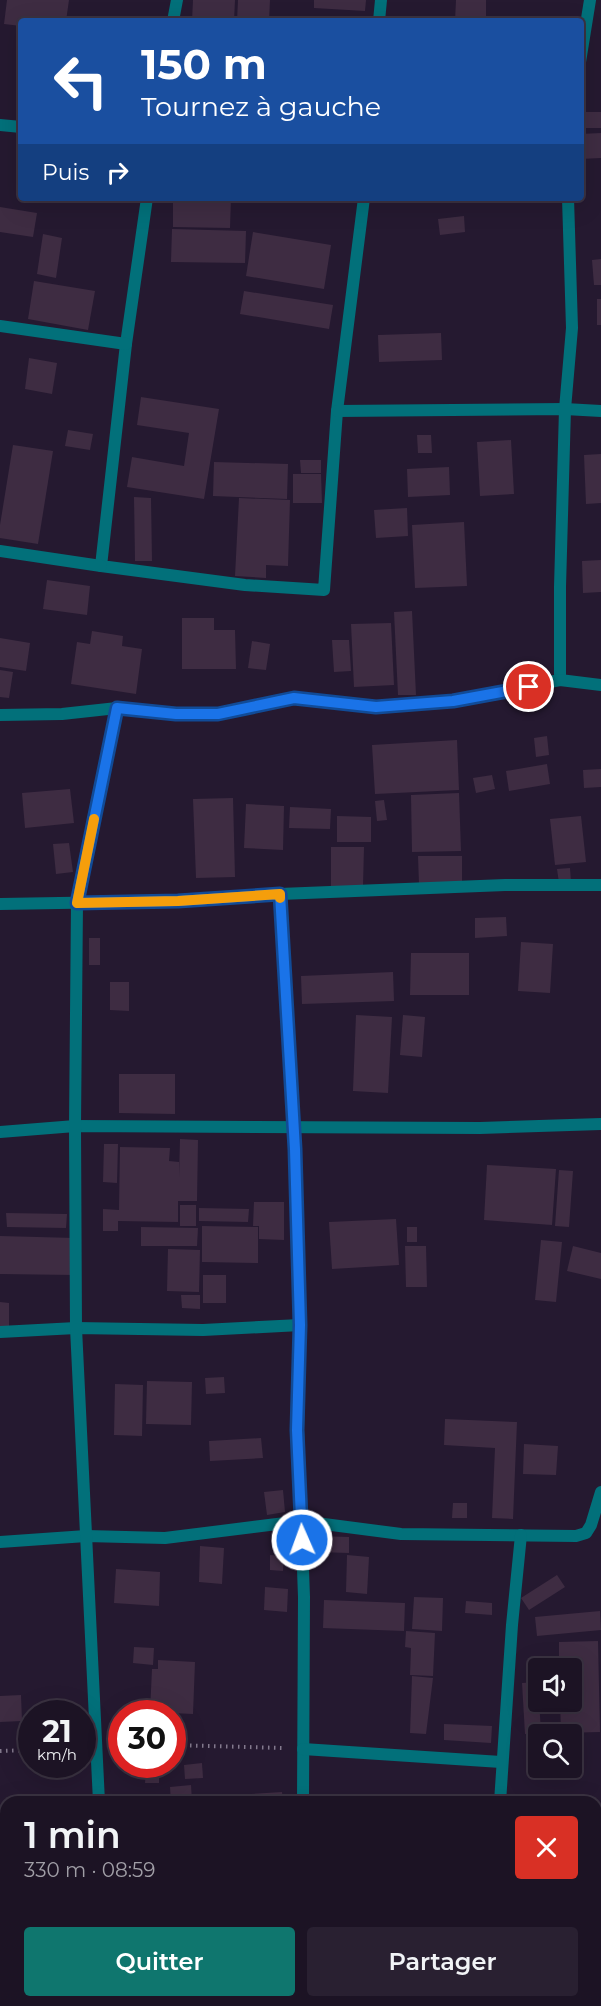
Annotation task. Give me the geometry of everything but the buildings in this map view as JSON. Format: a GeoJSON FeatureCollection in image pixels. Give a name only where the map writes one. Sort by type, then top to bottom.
{"type":"FeatureCollection","features":[{"type":"Feature","properties":{"kind":"street"},"geometry":{"type":"LineString","coordinates":[[174,18],[177,0]]}},
{"type":"Feature","properties":{"kind":"street"},"geometry":{"type":"LineString","coordinates":[[379,18],[381,0]]}},
{"type":"Feature","properties":{"kind":"street"},"geometry":{"type":"LineString","coordinates":[[584,37],[590,0]]}},
{"type":"Feature","properties":{"kind":"street"},"geometry":{"type":"LineString","coordinates":[[0,125],[18,127]]}},
{"type":"Feature","properties":{"kind":"street"},"geometry":{"type":"LineString","coordinates":[[101,566],[126,344],[147,201]]}},
{"type":"Feature","properties":{"kind":"street"},"geometry":{"type":"LineString","coordinates":[[0,551],[245,585],[324,590],[337,411],[364,201]]}},
{"type":"Feature","properties":{"kind":"street"},"geometry":{"type":"LineString","coordinates":[[560,680],[560,587],[566,409],[572,328],[568,201]]}},
{"type":"Feature","properties":{"kind":"street"},"geometry":{"type":"LineString","coordinates":[[0,326],[126,344]]}},
{"type":"Feature","properties":{"kind":"street"},"geometry":{"type":"LineString","coordinates":[[337,411],[566,409],[601,411]]}},
{"type":"Feature","properties":{"kind":"street"},"geometry":{"type":"LineString","coordinates":[[0,715],[62,714],[117,708],[176,714],[218,714],[294,698],[376,707],[453,701],[560,680],[601,686]]}},
{"type":"Feature","properties":{"kind":"street"},"geometry":{"type":"LineString","coordinates":[[99,1796],[76,1328],[77,903],[117,708]]}},
{"type":"Feature","properties":{"kind":"street"},"geometry":{"type":"LineString","coordinates":[[0,904],[178,901],[280,894],[505,885],[601,885]]}},
{"type":"Feature","properties":{"kind":"street"},"geometry":{"type":"LineString","coordinates":[[280,894],[294,1127],[300,1325],[297,1430],[304,1597],[303,1796]]}},
{"type":"Feature","properties":{"kind":"street"},"geometry":{"type":"LineString","coordinates":[[0,1132],[75,1126],[480,1128],[601,1124]]}},
{"type":"Feature","properties":{"kind":"street"},"geometry":{"type":"LineString","coordinates":[[0,1332],[76,1328],[203,1330],[300,1325]]}},
{"type":"Feature","properties":{"kind":"street"},"geometry":{"type":"LineString","coordinates":[[0,1542],[86,1536],[165,1538],[301,1521],[401,1534],[576,1536],[586,1533],[591,1526],[601,1492]]}},
{"type":"Feature","properties":{"kind":"street"},"geometry":{"type":"LineString","coordinates":[[500,1796],[501,1762],[521,1535]]}},
{"type":"Feature","properties":{"kind":"street"},"geometry":{"type":"LineString","coordinates":[[303,1749],[501,1762]]}},
{"type":"Feature","properties":{"kind":"path"},"geometry":{"type":"LineString","coordinates":[[186,1745],[303,1749]]}},
{"type":"Feature","properties":{"kind":"path"},"geometry":{"type":"LineString","coordinates":[[0,1751],[18,1750]]}},
{"type":"Feature","properties":{"kind":"slow traffic"},"geometry":{"type":"LineString","coordinates":[[94,819],[77,903],[178,901],[280,894],[280,898]]}},
{"type":"Feature","properties":{"kind":"route"},"geometry":{"type":"LineString","coordinates":[[302,1540],[297,1430],[300,1325],[295,1149],[280,894],[178,901],[77,903],[117,708],[176,714],[218,714],[294,698],[376,707],[453,701],[529,687]]}}]}
